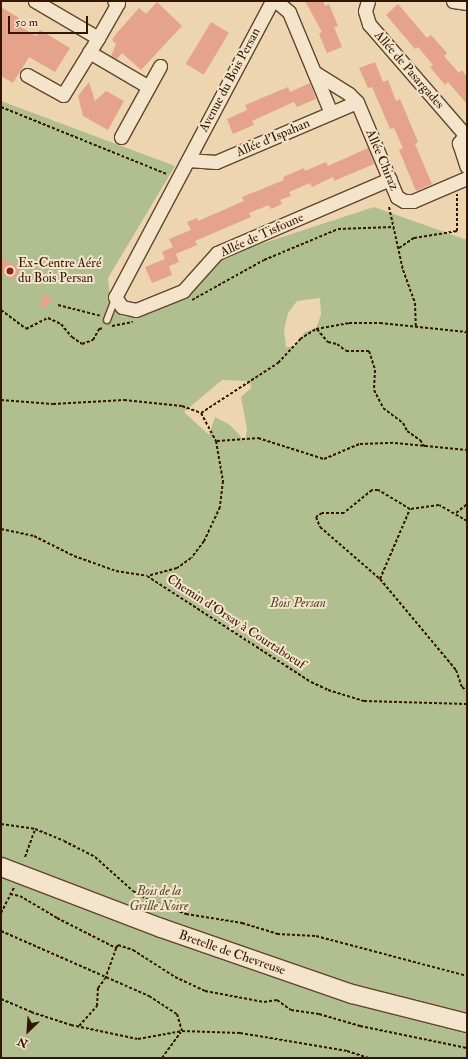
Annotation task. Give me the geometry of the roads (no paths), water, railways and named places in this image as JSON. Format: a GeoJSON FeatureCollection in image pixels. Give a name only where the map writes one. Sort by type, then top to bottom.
{"type":"FeatureCollection","features":[{"type":"Feature","properties":{"kind":"main road","name":"Bretelle de Chevreuse"},"geometry":{"type":"LineString","coordinates":[[1,867],[162,928],[352,994],[467,1023]]}},
{"type":"Feature","properties":{"kind":"street"},"geometry":{"type":"LineString","coordinates":[[35,1],[98,38]]}},
{"type":"Feature","properties":{"kind":"street","name":"Avenue du Bois Persan"},"geometry":{"type":"LineString","coordinates":[[188,160],[272,1]]}},
{"type":"Feature","properties":{"kind":"street"},"geometry":{"type":"LineString","coordinates":[[276,1],[289,12],[331,113]]}},
{"type":"Feature","properties":{"kind":"street","name":"Allée de Pasargades"},"geometry":{"type":"LineString","coordinates":[[368,1],[365,11],[369,24],[466,134]]}},
{"type":"Feature","properties":{"kind":"street"},"geometry":{"type":"LineString","coordinates":[[453,1],[467,3]]}},
{"type":"Feature","properties":{"kind":"street"},"geometry":{"type":"LineString","coordinates":[[27,75],[63,95],[98,38],[117,2]]}},
{"type":"Feature","properties":{"kind":"street"},"geometry":{"type":"LineString","coordinates":[[89,52],[149,87]]}},
{"type":"Feature","properties":{"kind":"street"},"geometry":{"type":"LineString","coordinates":[[121,138],[160,66]]}},
{"type":"Feature","properties":{"kind":"street","name":"Allée Chiraz"},"geometry":{"type":"LineString","coordinates":[[314,72],[349,94],[357,102],[398,196],[404,201],[413,201],[462,180]]}},
{"type":"Feature","properties":{"kind":"street","name":"Allée d'Ispahan"},"geometry":{"type":"LineString","coordinates":[[188,160],[216,162],[357,102]]}},
{"type":"Feature","properties":{"kind":"street"},"geometry":{"type":"LineString","coordinates":[[466,134],[459,143],[467,167]]}},
{"type":"Feature","properties":{"kind":"street"},"geometry":{"type":"LineString","coordinates":[[115,297],[188,160]]}},
{"type":"Feature","properties":{"kind":"street","name":"Allée de Tisfoune"},"geometry":{"type":"LineString","coordinates":[[115,297],[122,307],[136,310],[183,291],[217,253],[390,179]]}},
{"type":"Feature","properties":{"kind":"lane"},"geometry":{"type":"LineString","coordinates":[[107,319],[115,297]]}},
{"type":"Feature","properties":{"kind":"place","name":"Ex-Centre Aéré du Bois Persan"},"geometry":{"type":"Point","coordinates":[10,271]}},
{"type":"Feature","properties":{"kind":"park label","name":"Bois Persan"},"geometry":{"type":"Point","coordinates":[298,603]}},
{"type":"Feature","properties":{"kind":"park label","name":"Bois de la Grille Noire"},"geometry":{"type":"Point","coordinates":[159,900]}}]}
